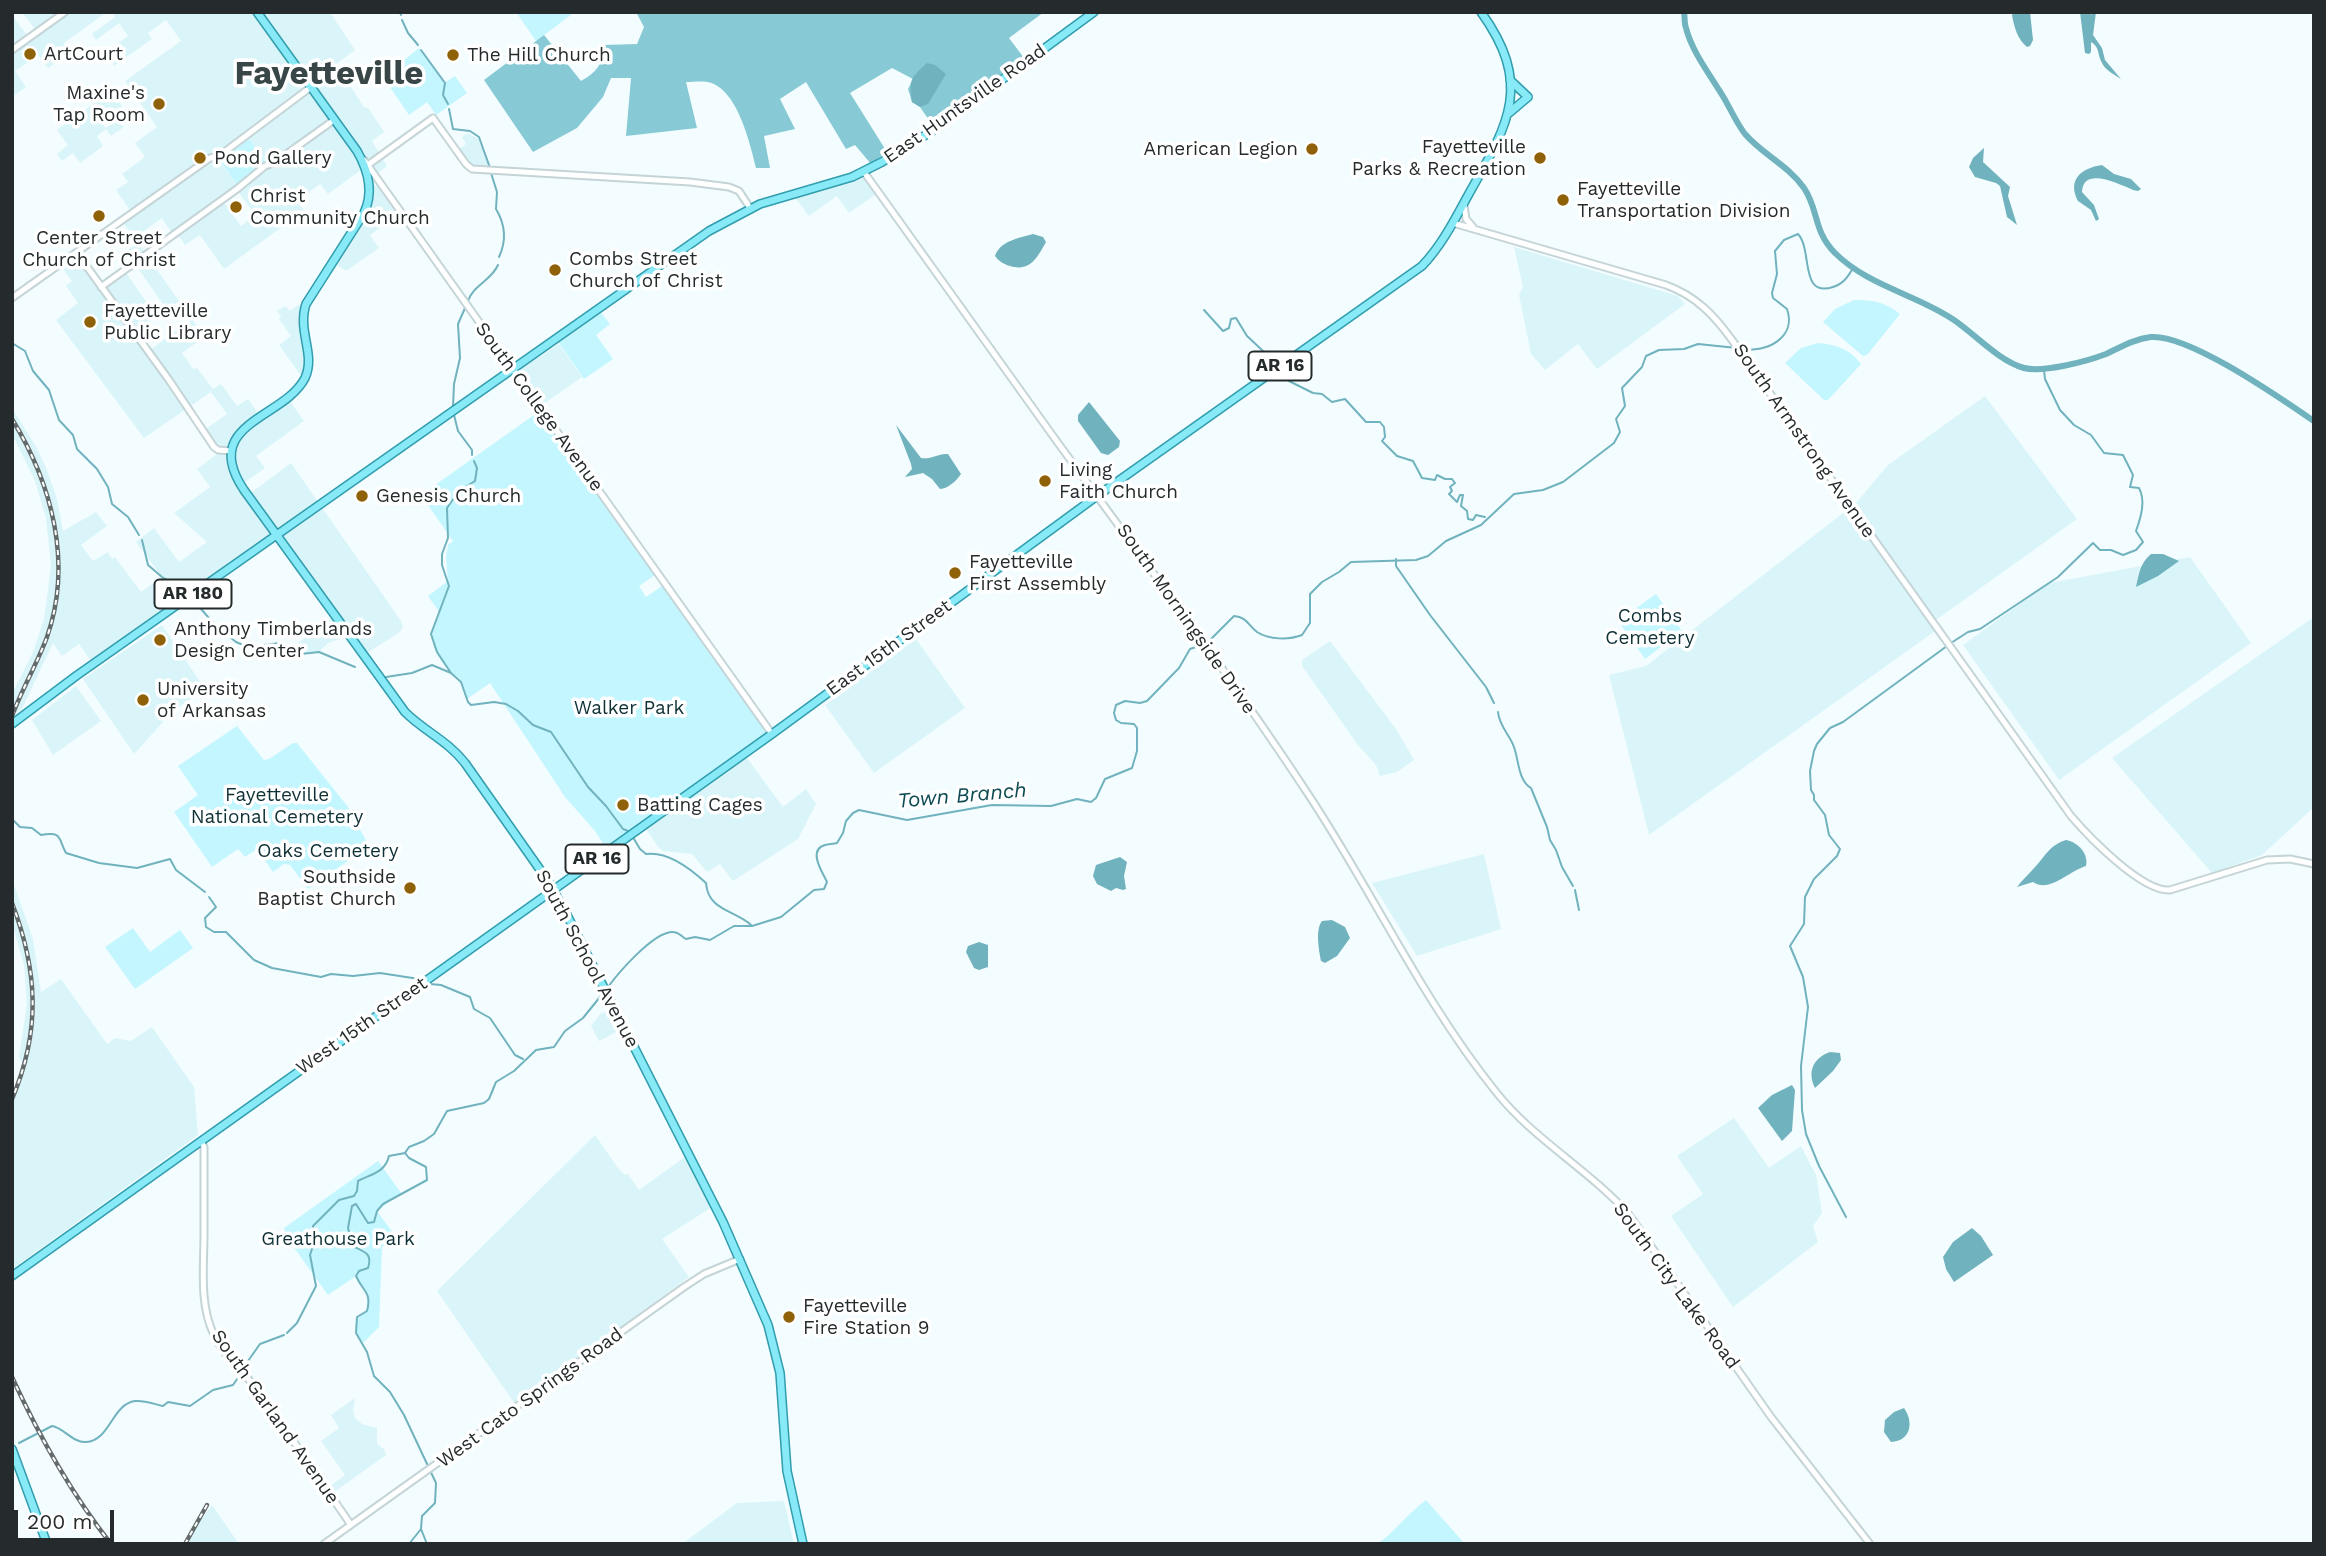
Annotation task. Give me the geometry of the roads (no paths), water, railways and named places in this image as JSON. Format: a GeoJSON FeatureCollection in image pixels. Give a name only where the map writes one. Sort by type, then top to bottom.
{"type":"FeatureCollection","features":[{"type":"Feature","properties":{"kind":"main road"},"geometry":{"type":"LineString","coordinates":[[232,451],[240,433],[294,392],[305,377],[308,354],[302,320],[306,304],[364,213],[370,196],[366,166],[357,151],[257,12]]}},
{"type":"Feature","properties":{"kind":"main road","name":"East Huntsville Road"},"geometry":{"type":"LineString","coordinates":[[278,536],[709,231],[750,208],[864,172],[932,131],[1094,12]]}},
{"type":"Feature","properties":{"kind":"main road","name":"AR 16"},"geometry":{"type":"LineString","coordinates":[[1482,12],[1501,43],[1510,80]]}},
{"type":"Feature","properties":{"kind":"main road"},"geometry":{"type":"LineString","coordinates":[[1509,113],[1528,97],[1510,80]]}},
{"type":"Feature","properties":{"kind":"main road","name":"East 15th Street"},"geometry":{"type":"LineString","coordinates":[[713,776],[1097,496],[1417,270],[1435,252],[1498,143],[1509,113],[1510,80]]}},
{"type":"Feature","properties":{"kind":"main road","name":"South School Avenue"},"geometry":{"type":"LineString","coordinates":[[232,451],[232,465],[236,477],[405,712],[457,753],[553,890],[599,977],[715,1205],[768,1325],[780,1373],[787,1471],[803,1544]]}},
{"type":"Feature","properties":{"kind":"main road","name":"AR 180"},"geometry":{"type":"LineString","coordinates":[[12,724],[85,669],[278,536]]}},
{"type":"Feature","properties":{"kind":"main road","name":"West 15th Street"},"geometry":{"type":"LineString","coordinates":[[12,1276],[713,776]]}},
{"type":"Feature","properties":{"kind":"main road"},"geometry":{"type":"LineString","coordinates":[[12,1449],[47,1544]]}},
{"type":"Feature","properties":{"kind":"street"},"geometry":{"type":"LineString","coordinates":[[12,50],[65,12]]}},
{"type":"Feature","properties":{"kind":"street"},"geometry":{"type":"LineString","coordinates":[[12,298],[210,158],[219,156],[310,87]]}},
{"type":"Feature","properties":{"kind":"street"},"geometry":{"type":"LineString","coordinates":[[366,166],[433,118],[468,167],[690,181],[740,191],[750,208]]}},
{"type":"Feature","properties":{"kind":"street"},"geometry":{"type":"LineString","coordinates":[[101,287],[334,120]]}},
{"type":"Feature","properties":{"kind":"street"},"geometry":{"type":"LineString","coordinates":[[424,124],[432,123],[440,128]]}},
{"type":"Feature","properties":{"kind":"street"},"geometry":{"type":"LineString","coordinates":[[357,151],[367,158],[378,158]]}},
{"type":"Feature","properties":{"kind":"street","name":"South College Avenue"},"geometry":{"type":"LineString","coordinates":[[366,166],[772,734]]}},
{"type":"Feature","properties":{"kind":"street","name":"South Morningside Drive"},"geometry":{"type":"LineString","coordinates":[[864,172],[1201,638],[1309,795]]}},
{"type":"Feature","properties":{"kind":"street"},"geometry":{"type":"LineString","coordinates":[[369,186],[382,186]]}},
{"type":"Feature","properties":{"kind":"street"},"geometry":{"type":"LineString","coordinates":[[1464,203],[1466,219],[1475,229]]}},
{"type":"Feature","properties":{"kind":"street","name":"South Armstrong Avenue"},"geometry":{"type":"LineString","coordinates":[[1453,223],[1676,289],[1704,306],[1732,341],[2071,816],[2101,848],[2157,890],[2174,889],[2267,860],[2290,859],[2314,864]]}},
{"type":"Feature","properties":{"kind":"street"},"geometry":{"type":"LineString","coordinates":[[77,253],[214,447],[232,451]]}},
{"type":"Feature","properties":{"kind":"street","name":"South City Lake Road"},"geometry":{"type":"LineString","coordinates":[[1309,795],[1414,972],[1493,1088],[1524,1122],[1616,1200],[1630,1216],[1771,1417],[1870,1544]]}},
{"type":"Feature","properties":{"kind":"street","name":"South Garland Avenue"},"geometry":{"type":"LineString","coordinates":[[201,1141],[204,1147],[206,1306],[209,1325],[217,1342],[261,1394],[351,1525]]}},
{"type":"Feature","properties":{"kind":"street","name":"West Cato Springs Road"},"geometry":{"type":"LineString","coordinates":[[324,1544],[684,1287],[704,1274],[740,1259]]}},
{"type":"Feature","properties":{"kind":"waterway"},"geometry":{"type":"LineString","coordinates":[[1684,12],[1685,26],[1693,46],[1742,130],[1798,180],[1809,196],[1819,229],[1828,245],[1862,274],[1940,311],[1997,354],[2024,368],[2065,366],[2098,357],[2139,340],[2151,337],[2168,339],[2234,369],[2314,421]]}},
{"type":"Feature","properties":{"kind":"waterway"},"geometry":{"type":"LineString","coordinates":[[402,20],[418,45]]}},
{"type":"Feature","properties":{"kind":"waterway"},"geometry":{"type":"LineString","coordinates":[[421,50],[445,83],[443,95],[448,104]]}},
{"type":"Feature","properties":{"kind":"waterway"},"geometry":{"type":"LineString","coordinates":[[449,109],[453,129],[470,131],[479,137],[490,168]]}},
{"type":"Feature","properties":{"kind":"waterway"},"geometry":{"type":"LineString","coordinates":[[491,173],[497,192],[496,209],[504,232],[499,257]]}},
{"type":"Feature","properties":{"kind":"waterway","name":"Town Branch"},"geometry":{"type":"LineString","coordinates":[[1742,349],[1769,346],[1788,328],[1787,309],[1773,298],[1772,293],[1777,274],[1775,251],[1784,240],[1798,234],[1811,279],[1815,286],[1822,289],[1840,284],[1853,268]]}},
{"type":"Feature","properties":{"kind":"waterway"},"geometry":{"type":"LineString","coordinates":[[468,301],[498,265]]}},
{"type":"Feature","properties":{"kind":"waterway"},"geometry":{"type":"LineString","coordinates":[[453,407],[454,384],[460,358],[458,324],[465,308]]}},
{"type":"Feature","properties":{"kind":"waterway"},"geometry":{"type":"LineString","coordinates":[[1204,310],[1223,331],[1229,328],[1231,319],[1236,318],[1247,336],[1278,365]]}},
{"type":"Feature","properties":{"kind":"waterway"},"geometry":{"type":"LineString","coordinates":[[12,343],[25,351],[33,371],[49,390],[59,420],[73,435],[77,449],[97,469],[108,487],[112,504],[128,517],[139,535]]}},
{"type":"Feature","properties":{"kind":"waterway","name":"Town Branch"},"geometry":{"type":"LineString","coordinates":[[1207,643],[1234,616],[1245,620],[1257,632],[1267,637],[1291,638],[1302,635],[1310,623],[1310,594],[1351,562],[1416,560],[1428,556],[1446,541],[1481,525],[1514,494],[1543,490],[1563,482],[1614,443],[1620,432],[1616,419],[1625,406],[1622,388],[1642,367],[1646,356],[1659,350],[1684,349],[1698,344],[1737,348]]}},
{"type":"Feature","properties":{"kind":"waterway"},"geometry":{"type":"LineString","coordinates":[[1951,643],[1968,632],[1980,629],[2058,577],[2093,543],[2100,550],[2111,550],[2123,555],[2136,550],[2143,542],[2136,531],[2142,509],[2141,493],[2139,488],[2130,487],[2133,475],[2123,455],[2104,453],[2091,435],[2074,425],[2060,410],[2045,379],[2044,370]]}},
{"type":"Feature","properties":{"kind":"waterway"},"geometry":{"type":"LineString","coordinates":[[1284,372],[1289,381],[1313,393],[1322,394],[1332,402],[1345,399],[1366,422],[1380,422],[1384,427],[1385,437],[1382,441],[1397,456],[1413,461],[1422,478],[1435,480],[1437,475],[1452,479],[1455,483],[1450,487],[1452,491],[1449,494],[1457,502],[1460,495],[1463,495],[1461,506],[1467,511],[1468,519],[1473,520],[1476,515],[1485,517]]}},
{"type":"Feature","properties":{"kind":"waterway"},"geometry":{"type":"LineString","coordinates":[[454,415],[458,431],[472,450],[472,455]]}},
{"type":"Feature","properties":{"kind":"waterway"},"geometry":{"type":"LineString","coordinates":[[459,494],[475,481],[477,468],[474,461]]}},
{"type":"Feature","properties":{"kind":"waterway"},"geometry":{"type":"LineString","coordinates":[[454,498],[447,508],[448,538],[442,554],[442,565],[449,586],[431,634],[437,652],[451,673],[461,682],[471,705],[494,702],[506,704],[533,725],[551,732],[588,787],[623,829],[628,831]]}},
{"type":"Feature","properties":{"kind":"waterway"},"geometry":{"type":"LineString","coordinates":[[142,540],[148,565],[186,591]]}},
{"type":"Feature","properties":{"kind":"waterway"},"geometry":{"type":"LineString","coordinates":[[1396,559],[1396,566],[1486,687],[1494,703]]}},
{"type":"Feature","properties":{"kind":"waterway"},"geometry":{"type":"LineString","coordinates":[[194,601],[216,626],[236,642],[248,647],[280,643],[301,654],[319,652],[355,667]]}},
{"type":"Feature","properties":{"kind":"waterway","name":"Town Branch"},"geometry":{"type":"LineString","coordinates":[[608,987],[636,955],[663,934],[673,932],[686,939],[695,937],[710,940],[734,926],[752,926],[781,917],[814,890],[824,889],[827,882],[818,862],[817,852],[825,845],[837,843],[846,821],[859,810],[907,820],[992,805],[1051,806],[1077,799],[1091,802],[1096,798],[1105,779],[1132,768],[1137,751],[1137,728],[1134,724],[1116,720],[1116,705],[1125,701],[1147,701],[1179,668],[1190,649],[1202,645]]}},
{"type":"Feature","properties":{"kind":"waterway"},"geometry":{"type":"LineString","coordinates":[[1846,1217],[1819,1166],[1806,1134],[1802,1110],[1801,1066],[1808,1007],[1803,977],[1790,946],[1804,924],[1805,897],[1814,879],[1837,856],[1840,849],[1829,835],[1825,815],[1814,800],[1810,771],[1817,744],[1830,728],[1843,722],[1947,646]]}},
{"type":"Feature","properties":{"kind":"waterway"},"geometry":{"type":"LineString","coordinates":[[386,677],[412,673],[432,665],[451,673]]}},
{"type":"Feature","properties":{"kind":"waterway"},"geometry":{"type":"LineString","coordinates":[[1498,712],[1500,722],[1514,747],[1521,775],[1531,788],[1550,840],[1573,886]]}},
{"type":"Feature","properties":{"kind":"waterway"},"geometry":{"type":"LineString","coordinates":[[12,819],[20,827],[32,828],[41,835],[56,835],[66,853],[99,863],[137,868],[170,859],[176,870],[205,892]]}},
{"type":"Feature","properties":{"kind":"waterway"},"geometry":{"type":"LineString","coordinates":[[634,839],[646,854],[671,858],[693,872],[706,883],[708,892],[717,905],[751,925]]}},
{"type":"Feature","properties":{"kind":"waterway"},"geometry":{"type":"LineString","coordinates":[[1575,890],[1579,910]]}},
{"type":"Feature","properties":{"kind":"waterway"},"geometry":{"type":"LineString","coordinates":[[209,897],[216,907],[205,918],[206,927],[214,932],[226,932],[254,960],[272,968],[321,977],[331,974],[353,976],[380,973],[419,979]]}},
{"type":"Feature","properties":{"kind":"waterway"},"geometry":{"type":"LineString","coordinates":[[430,984],[441,985],[470,997],[474,1009],[490,1018],[515,1055],[523,1059]]}},
{"type":"Feature","properties":{"kind":"waterway","name":"Town Branch"},"geometry":{"type":"LineString","coordinates":[[287,1333],[297,1323],[316,1286],[310,1255],[314,1243],[313,1226],[339,1200],[354,1196],[358,1181],[381,1170],[389,1156],[405,1153],[409,1147],[434,1134],[447,1111],[484,1103],[489,1099],[496,1082],[514,1071],[536,1050],[554,1047],[565,1031],[583,1018],[604,992]]}},
{"type":"Feature","properties":{"kind":"waterway"},"geometry":{"type":"LineString","coordinates":[[405,1153],[426,1167],[427,1180],[383,1204],[377,1211],[374,1222],[368,1223],[356,1204],[352,1206],[348,1228],[353,1246],[369,1259],[368,1268],[359,1271],[356,1276],[368,1300],[367,1311],[357,1317],[356,1333],[367,1352],[374,1376],[390,1392],[404,1415],[436,1483],[435,1503],[422,1516],[421,1529],[409,1544]]}},
{"type":"Feature","properties":{"kind":"waterway","name":"Town Branch"},"geometry":{"type":"LineString","coordinates":[[243,1368],[260,1344],[284,1335]]}},
{"type":"Feature","properties":{"kind":"waterway","name":"Town Branch"},"geometry":{"type":"LineString","coordinates":[[19,1443],[52,1426],[81,1442],[94,1440],[101,1436],[127,1404],[138,1401],[163,1406],[168,1402],[190,1406],[213,1390],[233,1385],[240,1375]]}},
{"type":"Feature","properties":{"kind":"waterway"},"geometry":{"type":"LineString","coordinates":[[421,1529],[427,1544]]}},
{"type":"Feature","properties":{"kind":"railway"},"geometry":{"type":"LineString","coordinates":[[12,419],[26,444],[48,497],[58,553],[55,609],[47,637],[12,716]]}},
{"type":"Feature","properties":{"kind":"railway"},"geometry":{"type":"LineString","coordinates":[[12,903],[27,953],[33,1001],[28,1049],[12,1099]]}},
{"type":"Feature","properties":{"kind":"railway"},"geometry":{"type":"LineString","coordinates":[[12,1377],[57,1464],[82,1505],[111,1544]]}},
{"type":"Feature","properties":{"kind":"railway"},"geometry":{"type":"LineString","coordinates":[[185,1544],[207,1505]]}},
{"type":"Feature","properties":{"kind":"place","name":"ArtCourt"},"geometry":{"type":"Point","coordinates":[30,54]}},
{"type":"Feature","properties":{"kind":"place","name":"The Hill Church"},"geometry":{"type":"Point","coordinates":[453,55]}},
{"type":"Feature","properties":{"kind":"place","name":"Maxine's Tap Room"},"geometry":{"type":"Point","coordinates":[159,104]}},
{"type":"Feature","properties":{"kind":"place","name":"American Legion"},"geometry":{"type":"Point","coordinates":[1312,149]}},
{"type":"Feature","properties":{"kind":"place","name":"Pond Gallery"},"geometry":{"type":"Point","coordinates":[200,158]}},
{"type":"Feature","properties":{"kind":"place","name":"Fayetteville Parks & Recreation"},"geometry":{"type":"Point","coordinates":[1540,158]}},
{"type":"Feature","properties":{"kind":"place","name":"Fayetteville Transportation Division"},"geometry":{"type":"Point","coordinates":[1563,200]}},
{"type":"Feature","properties":{"kind":"place","name":"Christ Community Church"},"geometry":{"type":"Point","coordinates":[236,207]}},
{"type":"Feature","properties":{"kind":"place","name":"Center Street Church of Christ"},"geometry":{"type":"Point","coordinates":[99,216]}},
{"type":"Feature","properties":{"kind":"place","name":"Combs Street Church of Christ"},"geometry":{"type":"Point","coordinates":[555,270]}},
{"type":"Feature","properties":{"kind":"place","name":"Fayetteville Public Library"},"geometry":{"type":"Point","coordinates":[90,322]}},
{"type":"Feature","properties":{"kind":"place","name":"Living Faith Church"},"geometry":{"type":"Point","coordinates":[1045,481]}},
{"type":"Feature","properties":{"kind":"place","name":"Genesis Church"},"geometry":{"type":"Point","coordinates":[362,496]}},
{"type":"Feature","properties":{"kind":"place","name":"Fayetteville First Assembly"},"geometry":{"type":"Point","coordinates":[955,573]}},
{"type":"Feature","properties":{"kind":"place","name":"Anthony Timberlands Design Center"},"geometry":{"type":"Point","coordinates":[160,640]}},
{"type":"Feature","properties":{"kind":"place","name":"University of Arkansas"},"geometry":{"type":"Point","coordinates":[143,700]}},
{"type":"Feature","properties":{"kind":"place","name":"Batting Cages"},"geometry":{"type":"Point","coordinates":[623,805]}},
{"type":"Feature","properties":{"kind":"place","name":"Southside Baptist Church"},"geometry":{"type":"Point","coordinates":[410,888]}},
{"type":"Feature","properties":{"kind":"place","name":"Fayetteville Fire Station 9"},"geometry":{"type":"Point","coordinates":[789,1317]}},
{"type":"Feature","properties":{"kind":"district","name":"Fayetteville"},"geometry":{"type":"Point","coordinates":[329,74]}},
{"type":"Feature","properties":{"kind":"park label","name":"Combs Cemetery"},"geometry":{"type":"Point","coordinates":[1650,627]}},
{"type":"Feature","properties":{"kind":"park label","name":"Walker Park"},"geometry":{"type":"Point","coordinates":[629,708]}},
{"type":"Feature","properties":{"kind":"park label","name":"Fayetteville National Cemetery"},"geometry":{"type":"Point","coordinates":[277,806]}},
{"type":"Feature","properties":{"kind":"park label","name":"Oaks Cemetery"},"geometry":{"type":"Point","coordinates":[328,851]}},
{"type":"Feature","properties":{"kind":"park label","name":"Greathouse Park"},"geometry":{"type":"Point","coordinates":[338,1239]}}]}
